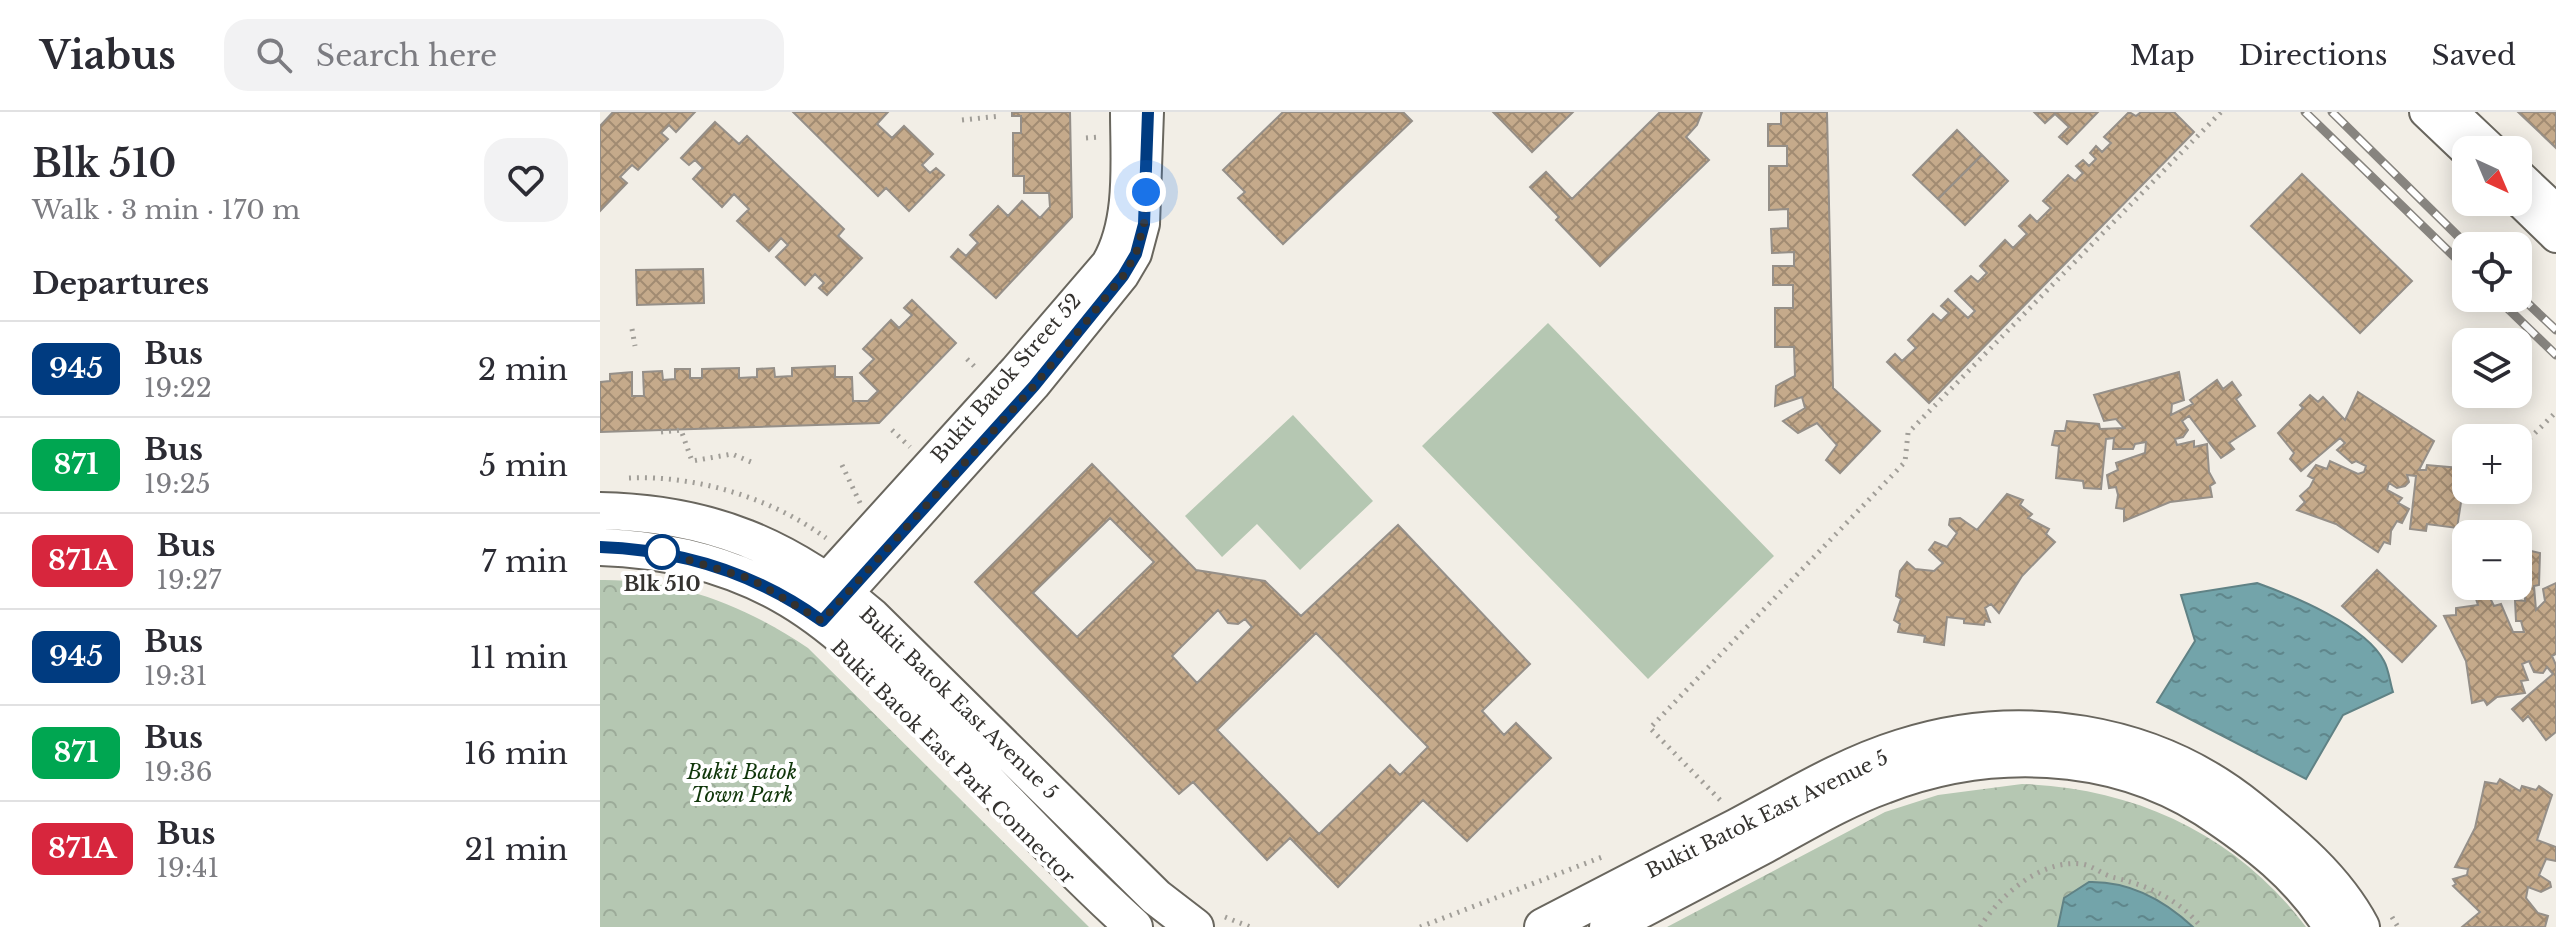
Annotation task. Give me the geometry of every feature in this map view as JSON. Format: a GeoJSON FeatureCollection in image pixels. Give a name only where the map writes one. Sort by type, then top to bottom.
{"type":"FeatureCollection","features":[{"type":"Feature","properties":{"kind":"street","name":"Bukit Batok Street 52"},"geometry":{"type":"LineString","coordinates":[[811,614],[1107,263],[1118,244],[1122,221],[1126,112]]}},
{"type":"Feature","properties":{"kind":"street","name":"Bukit Batok Street 52"},"geometry":{"type":"LineString","coordinates":[[836,586],[1034,386],[1123,276],[1136,254],[1144,224],[1148,112]]}},
{"type":"Feature","properties":{"kind":"street"},"geometry":{"type":"LineString","coordinates":[[2425,112],[2452,138]]}},
{"type":"Feature","properties":{"kind":"street"},"geometry":{"type":"LineString","coordinates":[[2453,112],[2478,136]]}},
{"type":"Feature","properties":{"kind":"street"},"geometry":{"type":"LineString","coordinates":[[2532,187],[2556,210]]}},
{"type":"Feature","properties":{"kind":"street"},"geometry":{"type":"LineString","coordinates":[[2532,214],[2556,237]]}},
{"type":"Feature","properties":{"kind":"street","name":"Bukit Batok East Avenue 5"},"geometry":{"type":"LineString","coordinates":[[600,511],[675,517],[733,532],[793,559],[836,586],[1156,897],[1195,927]]}},
{"type":"Feature","properties":{"kind":"street","name":"Bukit Batok East Avenue 5"},"geometry":{"type":"LineString","coordinates":[[600,547],[662,552],[706,563],[751,579],[811,614],[902,694],[1134,927]]}},
{"type":"Feature","properties":{"kind":"street","name":"Bukit Batok East Avenue 5"},"geometry":{"type":"LineString","coordinates":[[1543,927],[1868,760],[1942,737],[2019,729],[2118,741],[2150,750],[2213,781],[2319,868],[2361,927]]}},
{"type":"Feature","properties":{"kind":"street","name":"Bukit Batok East Avenue 5"},"geometry":{"type":"LineString","coordinates":[[1608,927],[1881,785],[1969,762],[2034,758],[2090,763],[2178,791],[2246,834],[2269,853],[2298,881],[2332,927]]}},
{"type":"Feature","properties":{"kind":"path"},"geometry":{"type":"LineString","coordinates":[[1723,804],[1650,728],[1905,462],[1908,433],[2221,112]]}},
{"type":"Feature","properties":{"kind":"path"},"geometry":{"type":"LineString","coordinates":[[962,120],[1001,116]]}},
{"type":"Feature","properties":{"kind":"path"},"geometry":{"type":"LineString","coordinates":[[1086,138],[1100,137]]}},
{"type":"Feature","properties":{"kind":"path"},"geometry":{"type":"LineString","coordinates":[[632,329],[635,346]]}},
{"type":"Feature","properties":{"kind":"path"},"geometry":{"type":"LineString","coordinates":[[2532,436],[2556,412]]}},
{"type":"Feature","properties":{"kind":"path"},"geometry":{"type":"LineString","coordinates":[[661,432],[681,430],[692,461],[732,454],[751,462]]}},
{"type":"Feature","properties":{"kind":"path"},"geometry":{"type":"LineString","coordinates":[[842,465],[865,515]]}},
{"type":"Feature","properties":{"kind":"path"},"geometry":{"type":"LineString","coordinates":[[1980,927],[1997,905],[2020,884],[2043,872],[2074,864],[2089,866],[2163,895],[2201,927]]}},
{"type":"Feature","properties":{"kind":"green space"},"geometry":{"type":"Polygon","coordinates":[[[1548,323],[1774,556],[1648,679],[1422,446],[1548,323]]]}},
{"type":"Feature","properties":{"kind":"green space"},"geometry":{"type":"Polygon","coordinates":[[[1293,415],[1373,501],[1300,570],[1257,524],[1222,557],[1185,516],[1293,415]]]}},
{"type":"Feature","properties":{"kind":"green space","name":"Bukit Batok Town Park"},"geometry":{"type":"Polygon","coordinates":[[[600,580],[656,584],[709,598],[759,619],[808,648],[1089,927],[600,927],[600,580]]]}},
{"type":"Feature","properties":{"kind":"green space"},"geometry":{"type":"Polygon","coordinates":[[[2022,784],[2105,795],[2181,822],[2249,866],[2306,927],[1667,927],[1885,812],[1938,795],[2022,784]]]}},
{"type":"Feature","properties":{"kind":"water"},"geometry":{"type":"Polygon","coordinates":[[[2257,583],[2327,613],[2361,635],[2384,661],[2393,692],[2343,715],[2306,779],[2157,702],[2195,641],[2181,595],[2257,583]]]}},
{"type":"Feature","properties":{"kind":"water"},"geometry":{"type":"Polygon","coordinates":[[[2089,882],[2118,885],[2146,894],[2193,927],[2058,927],[2064,898],[2089,882]]]}},
{"type":"Feature","properties":{"kind":"building"},"geometry":{"type":"Polygon","coordinates":[[[613,112],[695,112],[676,132],[669,125],[661,133],[668,139],[638,170],[632,165],[620,177],[627,183],[600,211],[600,126],[613,112]]]}},
{"type":"Feature","properties":{"kind":"building"},"geometry":{"type":"Polygon","coordinates":[[[793,112],[888,112],[877,124],[892,138],[904,126],[933,154],[922,165],[930,173],[936,168],[944,175],[909,211],[886,188],[878,196],[793,112]]]}},
{"type":"Feature","properties":{"kind":"building"},"geometry":{"type":"Polygon","coordinates":[[[1012,112],[1070,112],[1072,217],[996,298],[951,257],[958,249],[966,256],[978,243],[970,235],[998,206],[1008,216],[1022,201],[1040,218],[1050,207],[1049,193],[1024,193],[1024,176],[1013,176],[1013,133],[1021,133],[1021,116],[1012,116],[1012,112]]]}},
{"type":"Feature","properties":{"kind":"building"},"geometry":{"type":"Polygon","coordinates":[[[1283,112],[1403,112],[1412,121],[1283,244],[1238,198],[1245,192],[1223,170],[1283,112]]]}},
{"type":"Feature","properties":{"kind":"building"},"geometry":{"type":"Polygon","coordinates":[[[1493,112],[1573,112],[1532,152],[1493,112]]]}},
{"type":"Feature","properties":{"kind":"building"},"geometry":{"type":"Polygon","coordinates":[[[1660,112],[1702,112],[1697,125],[1686,137],[1709,160],[1600,266],[1556,220],[1559,217],[1530,187],[1546,172],[1572,199],[1660,112]]]}},
{"type":"Feature","properties":{"kind":"building"},"geometry":{"type":"Polygon","coordinates":[[[1781,112],[1827,112],[1833,388],[1880,431],[1840,473],[1826,460],[1837,445],[1817,423],[1798,433],[1783,421],[1805,408],[1802,397],[1775,406],[1776,386],[1795,376],[1794,347],[1775,347],[1775,308],[1793,308],[1793,285],[1773,285],[1773,266],[1794,266],[1794,252],[1772,253],[1771,229],[1788,228],[1788,209],[1769,210],[1769,166],[1787,166],[1787,146],[1768,146],[1768,124],[1781,124],[1781,112]]]}},
{"type":"Feature","properties":{"kind":"building"},"geometry":{"type":"Polygon","coordinates":[[[2034,112],[2098,112],[2067,144],[2059,137],[2069,127],[2055,114],[2045,123],[2034,112]]]}},
{"type":"Feature","properties":{"kind":"building"},"geometry":{"type":"Polygon","coordinates":[[[2129,112],[2136,116],[2141,112],[2174,112],[2194,132],[1929,403],[1887,362],[1895,354],[1902,361],[1916,348],[1908,340],[1933,314],[1941,321],[1949,313],[1941,306],[1948,299],[1968,318],[1975,311],[1955,291],[1971,276],[1978,282],[1987,273],[1980,266],[2005,240],[2013,248],[2027,234],[2019,226],[2030,215],[2037,222],[2051,208],[2043,201],[2068,175],[2075,181],[2083,173],[2076,166],[2083,160],[2089,166],[2096,159],[2090,153],[2096,146],[2102,152],[2111,143],[2104,137],[2129,112]]]}},
{"type":"Feature","properties":{"kind":"building"},"geometry":{"type":"Polygon","coordinates":[[[2518,112],[2556,112],[2556,148],[2518,112]]]}},
{"type":"Feature","properties":{"kind":"building"},"geometry":{"type":"Polygon","coordinates":[[[715,122],[739,144],[747,136],[844,229],[838,236],[862,258],[827,295],[819,288],[824,283],[815,274],[805,285],[776,257],[788,245],[781,238],[769,251],[737,221],[749,209],[734,194],[722,207],[693,179],[703,168],[695,160],[689,165],[681,158],[715,122]]]}},
{"type":"Feature","properties":{"kind":"building"},"geometry":{"type":"Polygon","coordinates":[[[1957,130],[1982,155],[1938,199],[1913,175],[1957,130]]]}},
{"type":"Feature","properties":{"kind":"building"},"geometry":{"type":"Polygon","coordinates":[[[1982,155],[2008,181],[1965,225],[1938,199],[1982,155]]]}},
{"type":"Feature","properties":{"kind":"building"},"geometry":{"type":"Polygon","coordinates":[[[2302,174],[2412,281],[2360,333],[2251,226],[2302,174]]]}},
{"type":"Feature","properties":{"kind":"building"},"geometry":{"type":"Polygon","coordinates":[[[703,269],[704,303],[637,305],[636,270],[703,269]]]}},
{"type":"Feature","properties":{"kind":"building"},"geometry":{"type":"Polygon","coordinates":[[[912,300],[956,343],[879,423],[600,432],[600,382],[610,381],[610,374],[632,372],[632,396],[644,396],[643,372],[662,371],[663,380],[675,379],[675,369],[690,369],[690,378],[702,378],[702,369],[739,368],[739,378],[757,377],[757,369],[774,368],[775,377],[792,376],[792,368],[835,366],[835,377],[852,377],[853,401],[868,401],[878,391],[860,373],[874,359],[863,349],[891,320],[899,328],[912,315],[904,308],[912,300]]]}},
{"type":"Feature","properties":{"kind":"building"},"geometry":{"type":"Polygon","coordinates":[[[2179,372],[2184,400],[2172,404],[2171,415],[2193,404],[2190,400],[2217,380],[2223,389],[2232,382],[2241,395],[2236,399],[2255,426],[2229,443],[2234,449],[2221,458],[2189,416],[2182,421],[2188,430],[2183,437],[2175,439],[2177,445],[2194,441],[2194,447],[2207,444],[2209,472],[2215,483],[2210,486],[2212,497],[2170,502],[2124,521],[2124,509],[2116,508],[2116,487],[2109,488],[2107,475],[2118,470],[2116,463],[2145,453],[2146,442],[2135,444],[2133,449],[2113,449],[2114,438],[2106,439],[2101,489],[2084,488],[2083,481],[2056,478],[2059,446],[2052,445],[2055,431],[2065,431],[2067,421],[2099,424],[2100,429],[2124,428],[2116,419],[2104,421],[2094,395],[2179,372]]]}},
{"type":"Feature","properties":{"kind":"building"},"geometry":{"type":"Polygon","coordinates":[[[2358,392],[2434,441],[2419,470],[2426,470],[2427,465],[2452,467],[2452,504],[2461,504],[2458,520],[2452,520],[2452,527],[2427,524],[2426,531],[2410,529],[2416,476],[2407,475],[2409,482],[2405,486],[2397,488],[2389,483],[2387,490],[2402,498],[2398,503],[2409,509],[2402,523],[2397,521],[2391,531],[2390,544],[2384,542],[2378,552],[2336,524],[2297,510],[2305,502],[2300,496],[2310,487],[2314,479],[2308,476],[2316,465],[2327,469],[2330,461],[2358,474],[2364,472],[2366,466],[2356,461],[2352,463],[2337,450],[2345,443],[2340,438],[2301,471],[2290,459],[2294,453],[2278,433],[2303,408],[2300,405],[2310,395],[2318,402],[2323,397],[2345,420],[2358,392]]]}},
{"type":"Feature","properties":{"kind":"building"},"geometry":{"type":"Polygon","coordinates":[[[1092,464],[1196,570],[1265,581],[1301,616],[1398,525],[1530,664],[1482,711],[1504,735],[1516,723],[1551,758],[1467,841],[1423,800],[1338,887],[1290,838],[1267,860],[1193,782],[1179,794],[975,582],[1092,464]],[[1110,518],[1033,593],[1077,637],[1154,562],[1110,518]],[[1218,610],[1172,656],[1197,683],[1252,627],[1245,619],[1238,624],[1228,623],[1218,610]],[[1316,633],[1217,730],[1319,834],[1390,765],[1400,775],[1428,747],[1316,633]]]}},
{"type":"Feature","properties":{"kind":"building"},"geometry":{"type":"Polygon","coordinates":[[[2007,494],[2023,500],[2020,505],[2032,514],[2028,518],[2049,529],[2046,534],[2055,542],[2022,576],[1999,613],[1991,604],[1985,608],[1990,622],[1985,621],[1984,625],[1947,617],[1944,645],[1924,642],[1925,636],[1898,632],[1900,624],[1894,620],[1901,599],[1896,596],[1900,571],[1907,562],[1915,569],[1934,571],[1943,563],[1929,550],[1935,542],[1947,547],[1957,533],[1949,525],[1950,519],[1960,518],[1977,530],[2007,494]]]}},
{"type":"Feature","properties":{"kind":"building"},"geometry":{"type":"Polygon","coordinates":[[[2532,551],[2540,553],[2539,585],[2534,586],[2536,610],[2545,601],[2543,589],[2556,583],[2556,654],[2552,656],[2556,665],[2556,732],[2546,740],[2528,716],[2523,721],[2512,709],[2553,674],[2547,667],[2543,673],[2534,672],[2529,661],[2522,664],[2528,680],[2521,681],[2525,693],[2497,697],[2487,705],[2484,700],[2472,703],[2466,661],[2444,616],[2456,615],[2456,608],[2478,605],[2476,600],[2491,600],[2494,606],[2501,604],[2513,632],[2524,632],[2521,621],[2516,621],[2515,600],[2532,600],[2532,551]]]}},
{"type":"Feature","properties":{"kind":"building"},"geometry":{"type":"Polygon","coordinates":[[[2377,570],[2436,626],[2402,662],[2342,606],[2377,570]]]}},
{"type":"Feature","properties":{"kind":"building"},"geometry":{"type":"Polygon","coordinates":[[[2500,779],[2520,791],[2522,786],[2536,790],[2539,786],[2552,795],[2537,840],[2556,847],[2556,861],[2546,859],[2539,875],[2550,882],[2551,887],[2541,892],[2528,887],[2526,898],[2538,913],[2548,916],[2545,927],[2462,927],[2480,912],[2453,886],[2456,884],[2453,879],[2467,875],[2468,869],[2455,867],[2475,828],[2485,782],[2497,784],[2500,779]]]}},
{"type":"Feature","properties":{"kind":"railway"},"geometry":{"type":"LineString","coordinates":[[2305,112],[2452,254]]}},
{"type":"Feature","properties":{"kind":"railway"},"geometry":{"type":"LineString","coordinates":[[2332,112],[2454,232]]}},
{"type":"Feature","properties":{"kind":"railway"},"geometry":{"type":"LineString","coordinates":[[2532,307],[2556,330]]}},
{"type":"Feature","properties":{"kind":"railway"},"geometry":{"type":"LineString","coordinates":[[2511,312],[2556,355]]}},
{"type":"Feature","properties":{"kind":"bus line","name":"945"},"geometry":{"type":"LineString","coordinates":[[600,547],[662,552],[720,567],[780,594],[822,621],[1034,386],[1123,276],[1136,254],[1144,224],[1148,112]]}},
{"type":"Feature","properties":{"kind":"place","name":"Blk 510"},"geometry":{"type":"Point","coordinates":[662,552]}},
{"type":"Feature","properties":{"kind":"route"},"geometry":{"type":"LineString","coordinates":[[662,552],[720,567],[751,579],[822,621],[1034,386],[1123,276],[1136,254],[1144,224],[1146,192]]}}]}
